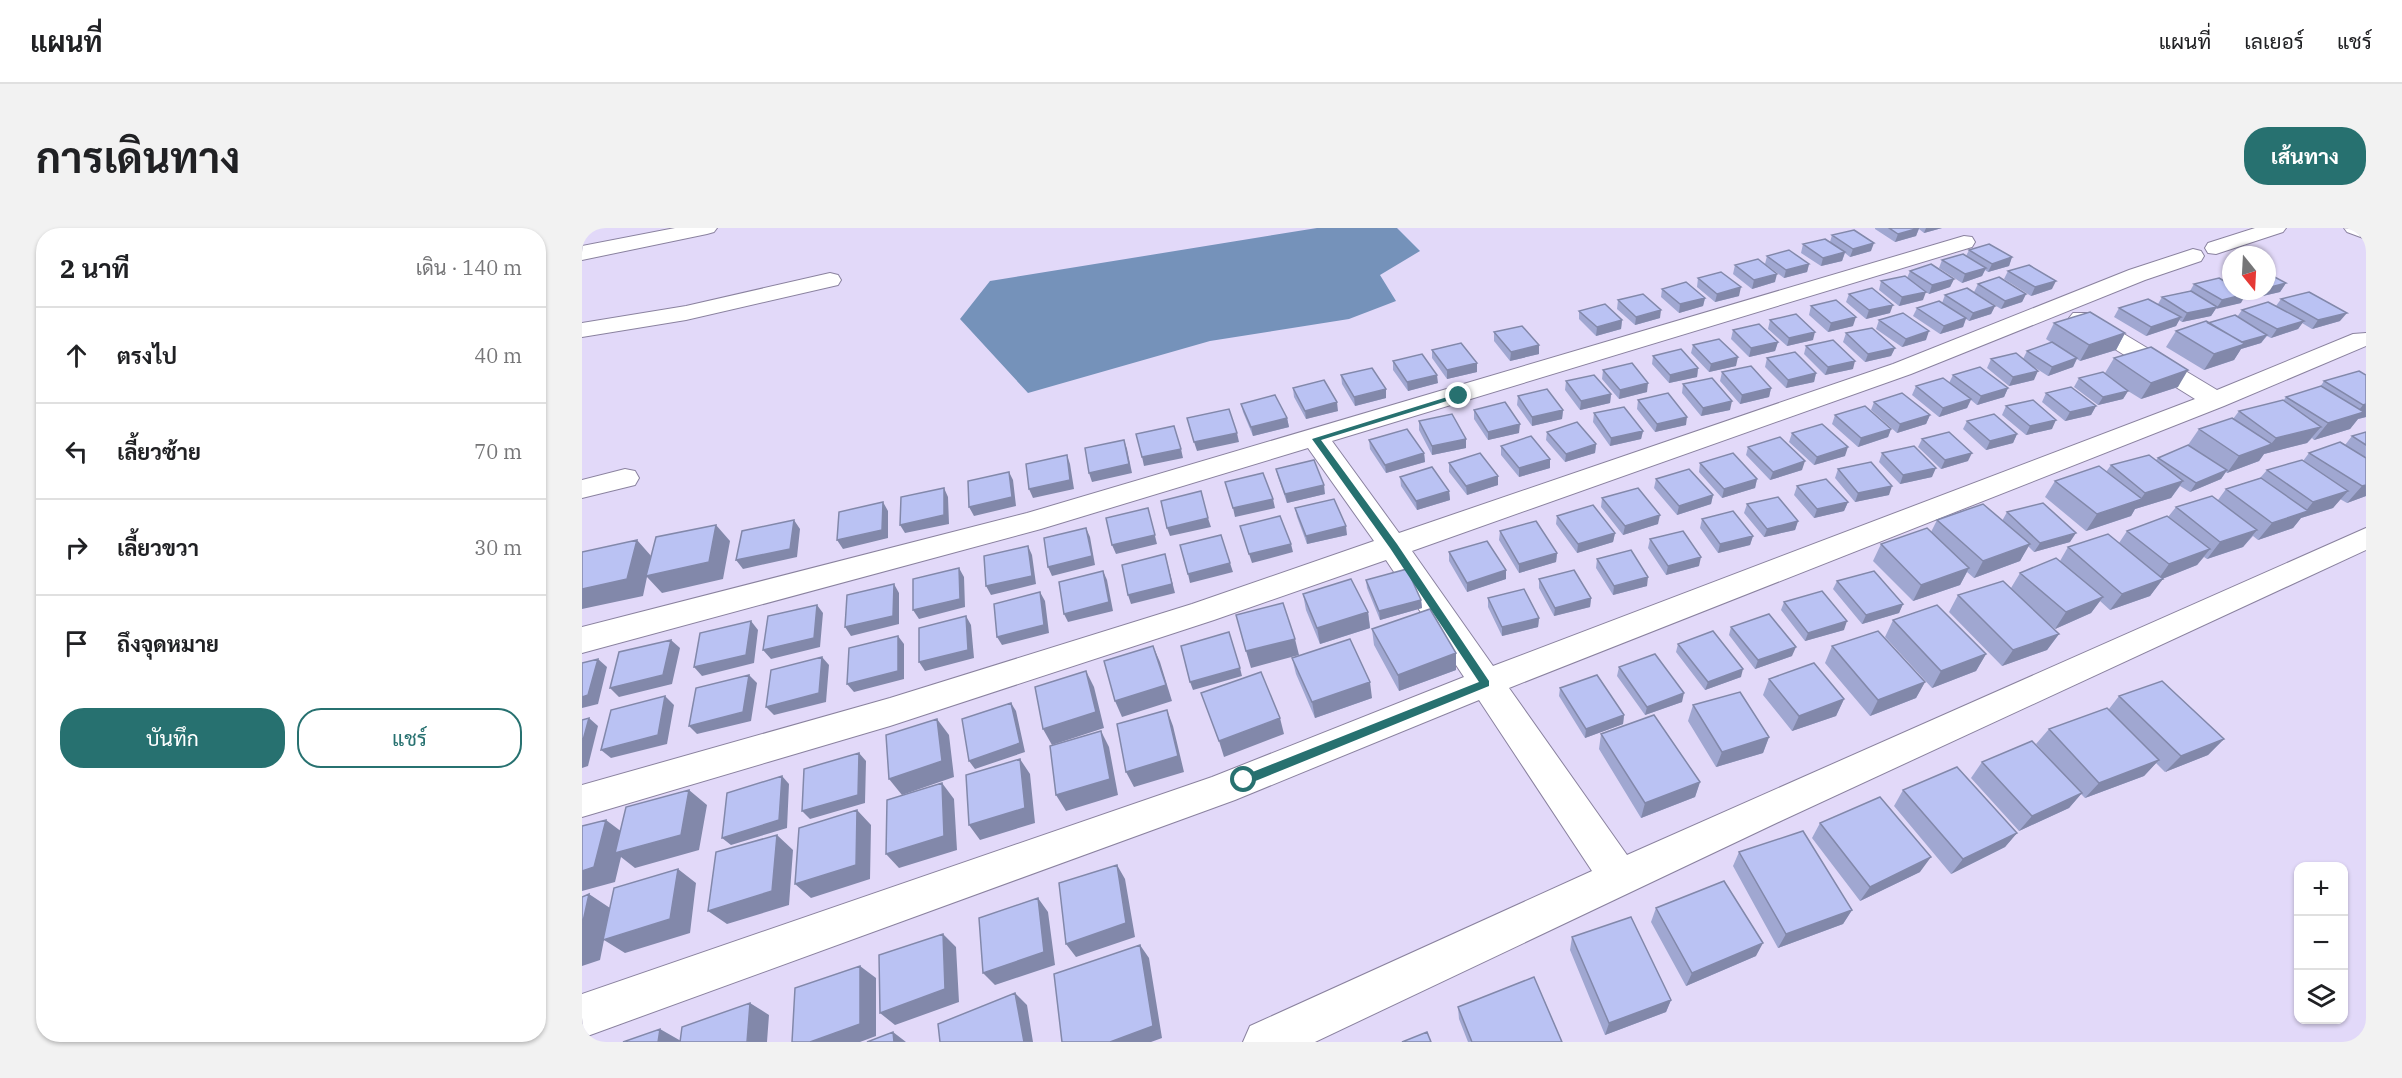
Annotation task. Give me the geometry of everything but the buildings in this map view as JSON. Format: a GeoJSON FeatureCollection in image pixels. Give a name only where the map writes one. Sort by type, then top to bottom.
{"type":"FeatureCollection","features":[{"type":"Feature","properties":{"kind":"street"},"geometry":{"type":"LineString","coordinates":[[582,253],[707,228]]}},
{"type":"Feature","properties":{"kind":"street"},"geometry":{"type":"LineString","coordinates":[[582,801],[890,712],[1203,612],[1891,373],[2138,275],[2276,228]]}},
{"type":"Feature","properties":{"kind":"street"},"geometry":{"type":"LineString","coordinates":[[2354,228],[2366,234]]}},
{"type":"Feature","properties":{"kind":"street"},"geometry":{"type":"LineString","coordinates":[[582,640],[1031,522],[1316,439],[1964,242]]}},
{"type":"Feature","properties":{"kind":"street"},"geometry":{"type":"LineString","coordinates":[[582,330],[686,313],[830,280]]}},
{"type":"Feature","properties":{"kind":"street"},"geometry":{"type":"LineString","coordinates":[[2063,306],[2215,400]]}},
{"type":"Feature","properties":{"kind":"street"},"geometry":{"type":"LineString","coordinates":[[582,1016],[1222,789],[1485,683],[2215,400],[2362,339]]}},
{"type":"Feature","properties":{"kind":"street"},"geometry":{"type":"LineString","coordinates":[[1316,439],[1393,546],[1620,879]]}},
{"type":"Feature","properties":{"kind":"street"},"geometry":{"type":"LineString","coordinates":[[582,489],[625,478]]}},
{"type":"Feature","properties":{"kind":"street"},"geometry":{"type":"LineString","coordinates":[[1266,1042],[1772,807],[2366,538]]}},
{"type":"Feature","properties":{"kind":"water"},"geometry":{"type":"Polygon","coordinates":[[[1317,228],[1397,228],[1420,251],[1380,275],[1396,301],[1349,319],[1210,341],[1028,393],[960,319],[990,281],[1317,228]]]}},
{"type":"Feature","properties":{"kind":"route"},"geometry":{"type":"LineString","coordinates":[[1244,780],[1485,683],[1393,546],[1316,439],[1459,396]]}}]}
